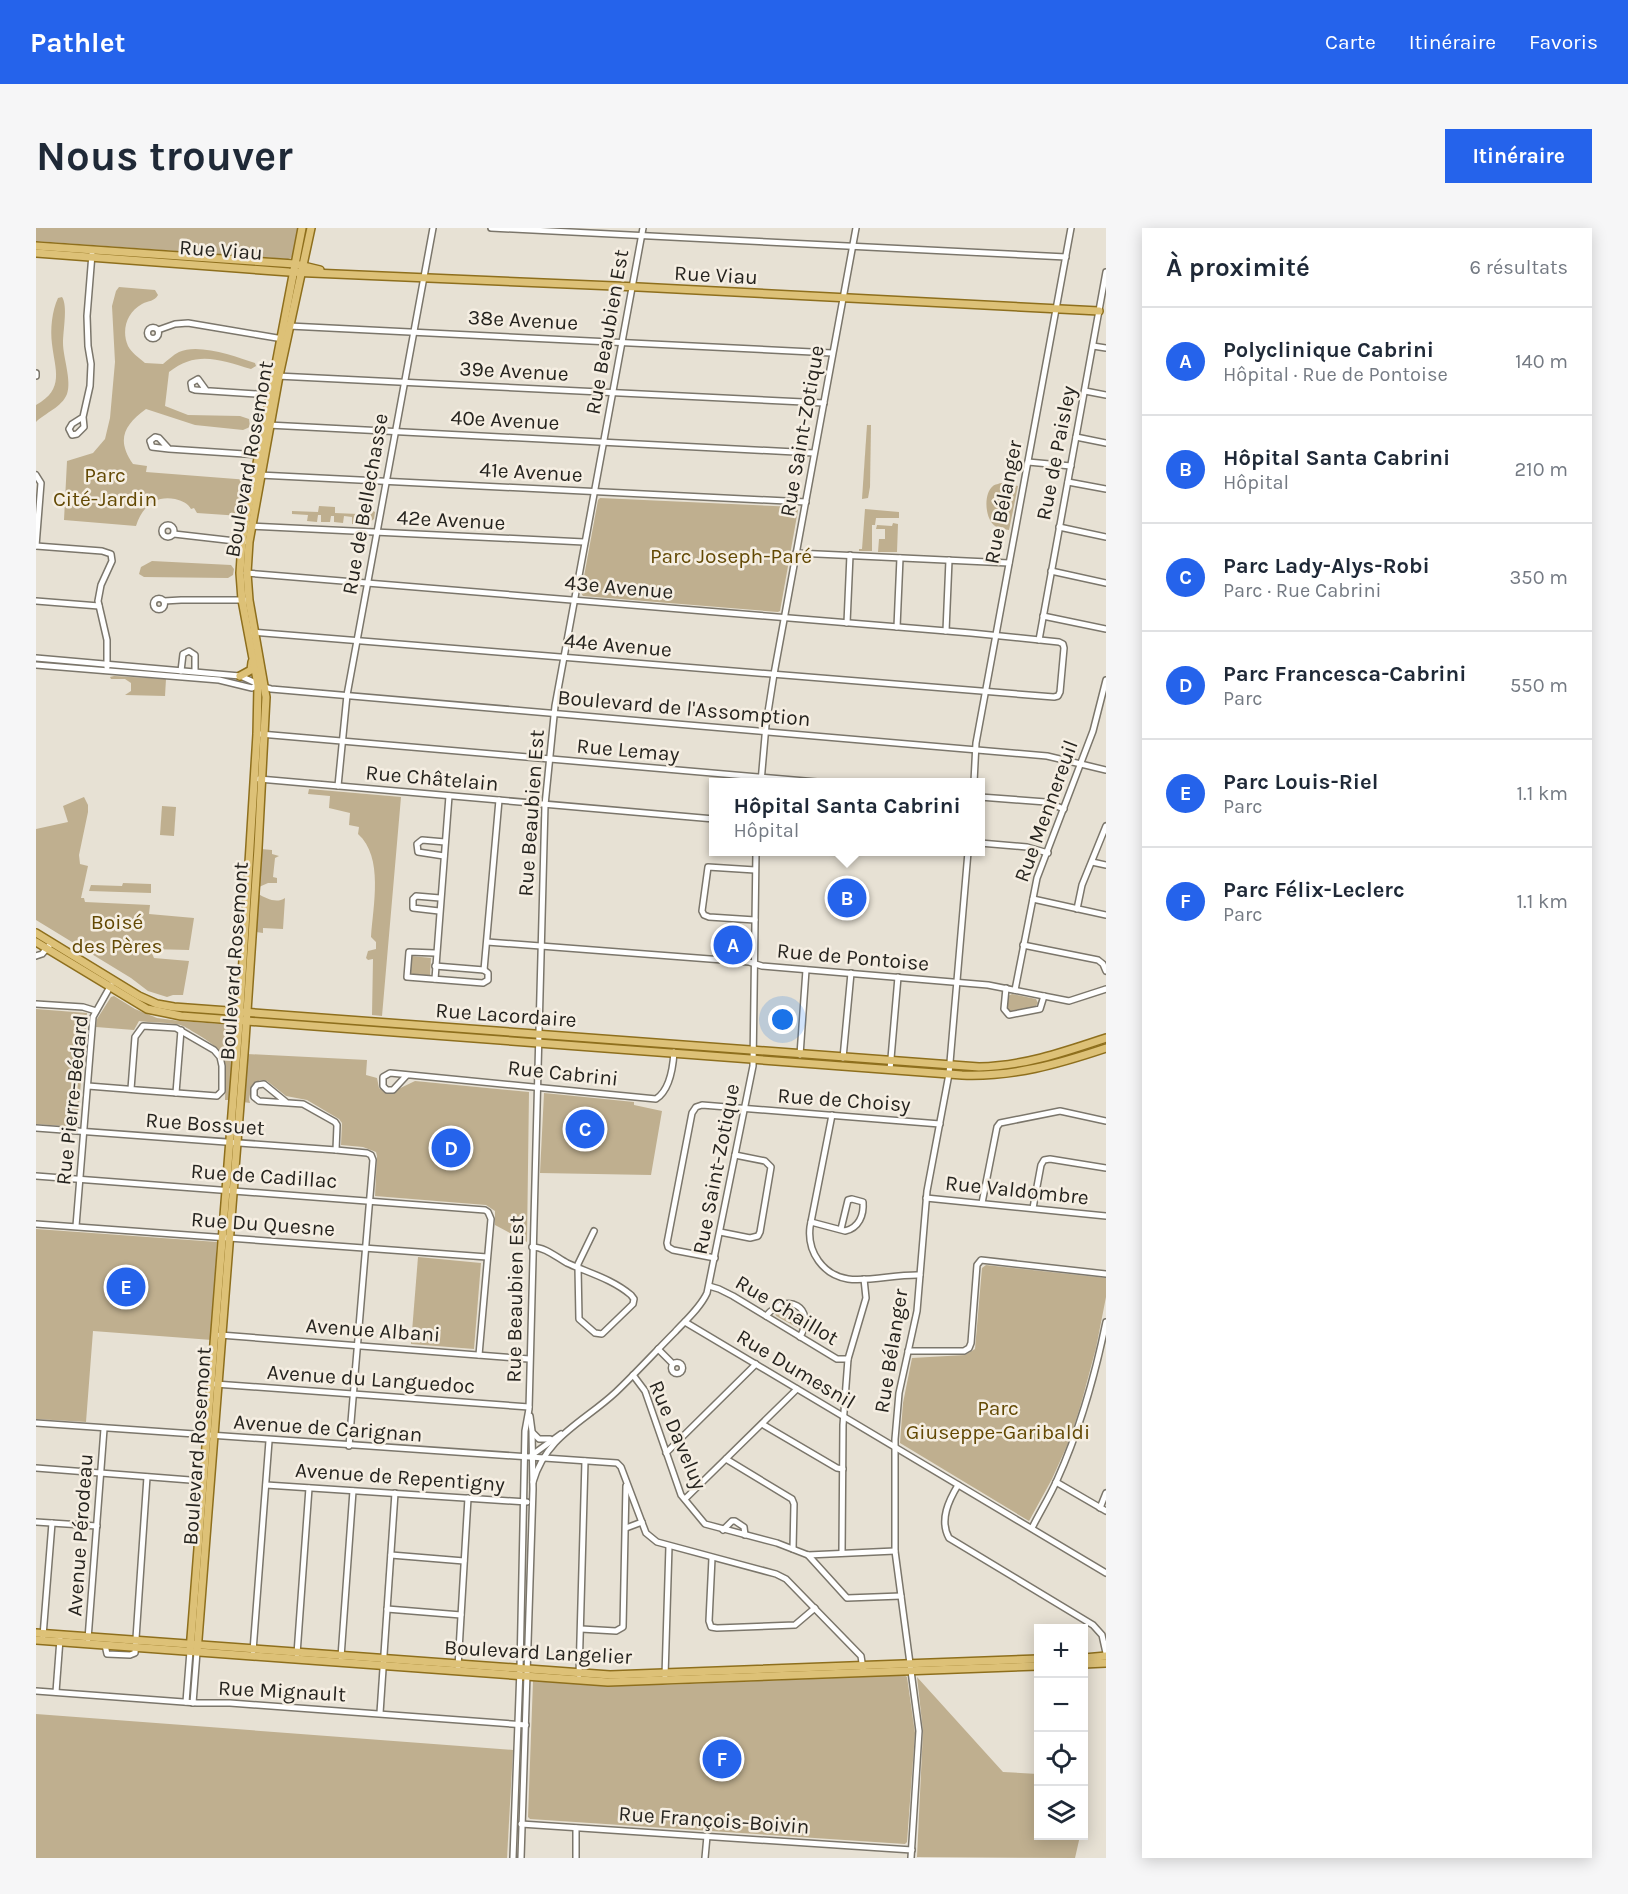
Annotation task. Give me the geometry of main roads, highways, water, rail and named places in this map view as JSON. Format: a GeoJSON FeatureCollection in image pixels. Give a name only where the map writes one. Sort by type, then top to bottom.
{"type":"FeatureCollection","features":[{"type":"Feature","properties":{"kind":"main road","name":"Boulevard Rosemont"},"geometry":{"type":"LineString","coordinates":[[194,1648],[243,1020],[258,779],[261,686],[243,573],[245,542],[298,269],[302,228]]}},
{"type":"Feature","properties":{"kind":"main road","name":"Boulevard Rosemont"},"geometry":{"type":"LineString","coordinates":[[298,269],[310,228]]}},
{"type":"Feature","properties":{"kind":"main road","name":"Rue Viau"},"geometry":{"type":"LineString","coordinates":[[36,246],[92,253],[331,273],[1104,310]]}},
{"type":"Feature","properties":{"kind":"main road","name":"Rue Viau"},"geometry":{"type":"LineString","coordinates":[[36,254],[92,253]]}},
{"type":"Feature","properties":{"kind":"main road","name":"Boulevard Rosemont"},"geometry":{"type":"LineString","coordinates":[[251,632],[252,656],[261,686]]}},
{"type":"Feature","properties":{"kind":"main road"},"geometry":{"type":"LineString","coordinates":[[240,676],[251,670],[252,656]]}},
{"type":"Feature","properties":{"kind":"main road"},"geometry":{"type":"LineString","coordinates":[[36,933],[49,946],[112,984]]}},
{"type":"Feature","properties":{"kind":"main road"},"geometry":{"type":"LineString","coordinates":[[36,942],[49,946]]}},
{"type":"Feature","properties":{"kind":"main road","name":"Rue Lacordaire"},"geometry":{"type":"LineString","coordinates":[[112,984],[166,1006],[754,1050],[843,1061]]}},
{"type":"Feature","properties":{"kind":"main road","name":"Rue Lacordaire"},"geometry":{"type":"LineString","coordinates":[[112,984],[147,1009],[182,1016],[800,1063],[843,1061]]}},
{"type":"Feature","properties":{"kind":"main road"},"geometry":{"type":"LineString","coordinates":[[335,1018],[335,1027]]}},
{"type":"Feature","properties":{"kind":"main road"},"geometry":{"type":"LineString","coordinates":[[843,1061],[990,1066],[1026,1062],[1106,1038]]}},
{"type":"Feature","properties":{"kind":"main road"},"geometry":{"type":"LineString","coordinates":[[843,1061],[890,1070],[982,1076],[1028,1071],[1106,1047]]}},
{"type":"Feature","properties":{"kind":"main road","name":"Boulevard Rosemont"},"geometry":{"type":"LineString","coordinates":[[194,1648],[203,1481],[211,1437]]}},
{"type":"Feature","properties":{"kind":"main road","name":"Boulevard Langelier"},"geometry":{"type":"LineString","coordinates":[[40,1637],[579,1676],[608,1682],[665,1677],[1034,1666]]}},
{"type":"Feature","properties":{"kind":"main road","name":"Boulevard Langelier"},"geometry":{"type":"LineString","coordinates":[[88,1640],[105,1645],[135,1643]]}},
{"type":"Feature","properties":{"kind":"main road"},"geometry":{"type":"LineString","coordinates":[[1088,1657],[1106,1655]]}},
{"type":"Feature","properties":{"kind":"main road","name":"Boulevard Langelier"},"geometry":{"type":"LineString","coordinates":[[910,1668],[1034,1659]]}},
{"type":"Feature","properties":{"kind":"main road"},"geometry":{"type":"LineString","coordinates":[[1088,1664],[1106,1663]]}},
{"type":"Feature","properties":{"kind":"place","name":"Hôpital Santa Cabrini"},"geometry":{"type":"Point","coordinates":[847,898]}},
{"type":"Feature","properties":{"kind":"place","name":"Polyclinique Cabrini"},"geometry":{"type":"Point","coordinates":[733,945]}},
{"type":"Feature","properties":{"kind":"place","name":"Parc Lady-Alys-Robi"},"geometry":{"type":"Point","coordinates":[585,1129]}},
{"type":"Feature","properties":{"kind":"place","name":"Parc Francesca-Cabrini"},"geometry":{"type":"Point","coordinates":[451,1148]}},
{"type":"Feature","properties":{"kind":"place","name":"Parc Louis-Riel"},"geometry":{"type":"Point","coordinates":[126,1287]}},
{"type":"Feature","properties":{"kind":"place","name":"Parc Félix-Leclerc"},"geometry":{"type":"Point","coordinates":[722,1759]}},
{"type":"Feature","properties":{"kind":"park label","name":"Parc Cité-Jardin"},"geometry":{"type":"Point","coordinates":[105,487]}},
{"type":"Feature","properties":{"kind":"park label","name":"Parc Joseph-Paré"},"geometry":{"type":"Point","coordinates":[731,556]}},
{"type":"Feature","properties":{"kind":"park label","name":"Boisé des Pères"},"geometry":{"type":"Point","coordinates":[117,934]}},
{"type":"Feature","properties":{"kind":"park label","name":"Parc Giuseppe-Garibaldi"},"geometry":{"type":"Point","coordinates":[998,1420]}}]}
